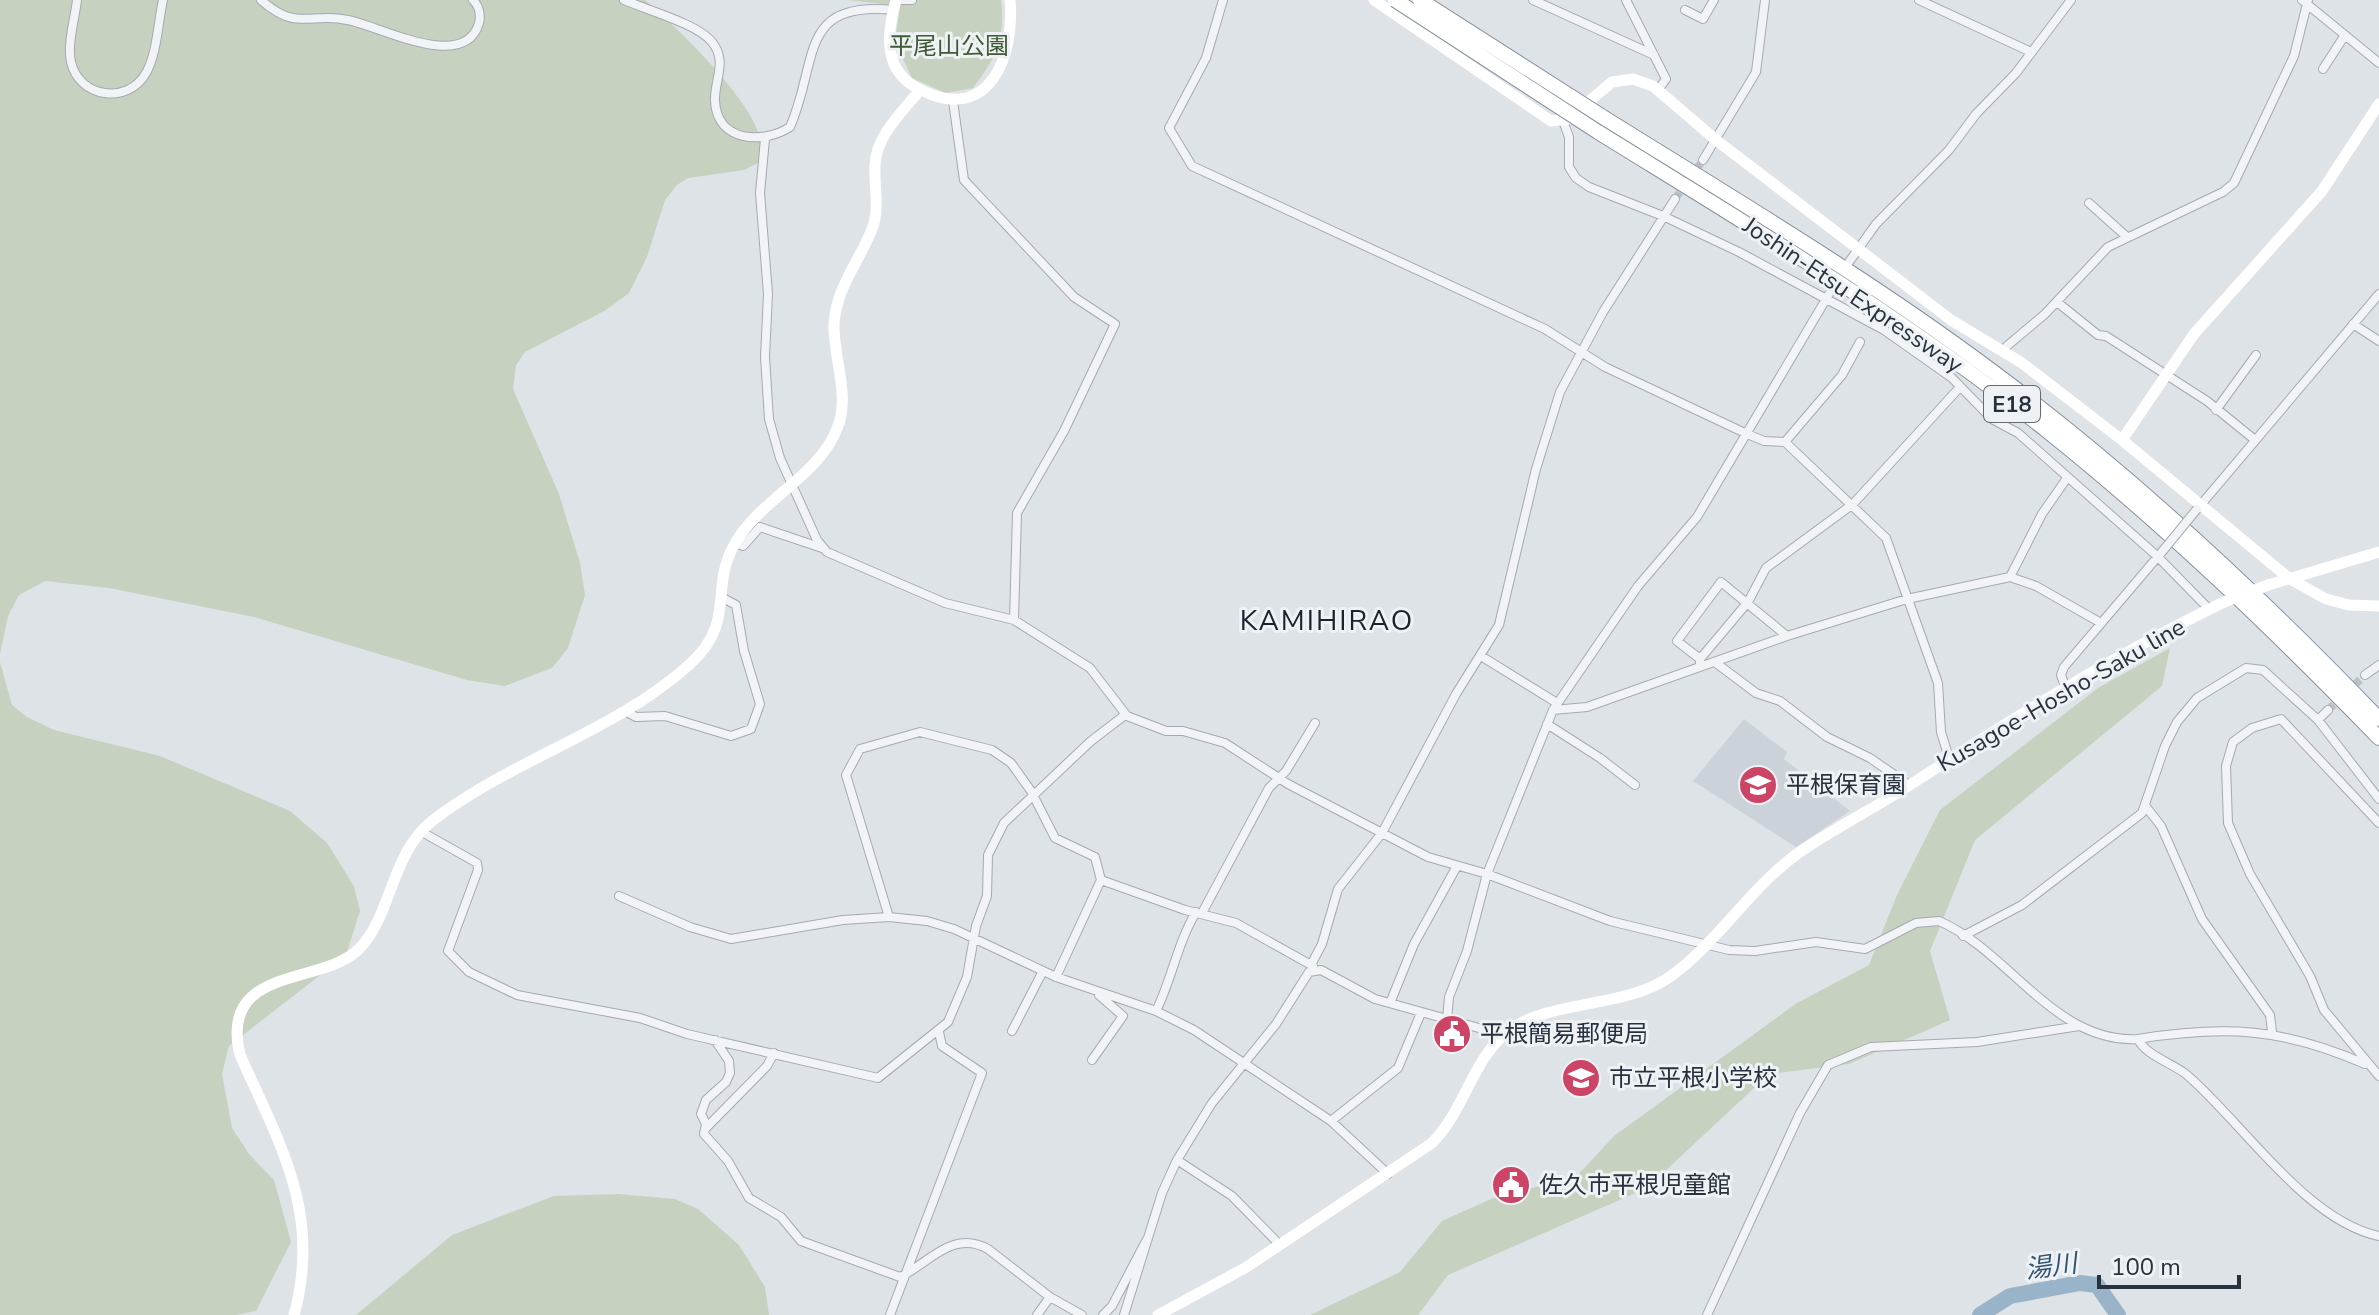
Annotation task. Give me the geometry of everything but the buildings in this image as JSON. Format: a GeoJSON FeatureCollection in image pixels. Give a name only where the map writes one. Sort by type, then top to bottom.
{"type":"FeatureCollection","features":[{"type":"Feature","properties":{"kind":"highway","name":"Joshin-Etsu Expressway"},"geometry":{"type":"LineString","coordinates":[[1395,0],[1858,278],[2029,399],[2114,467],[2228,567],[2285,620],[2379,719]]}},
{"type":"Feature","properties":{"kind":"highway","name":"Joshin-Etsu Expressway"},"geometry":{"type":"LineString","coordinates":[[1420,0],[1602,126],[1850,289],[2044,428],[2220,577],[2379,738]]}},
{"type":"Feature","properties":{"kind":"street"},"geometry":{"type":"LineString","coordinates":[[77,0],[70,59],[76,78],[87,88],[105,94],[121,93],[137,85],[148,71],[163,0]]}},
{"type":"Feature","properties":{"kind":"street"},"geometry":{"type":"LineString","coordinates":[[261,0],[288,20],[347,19],[413,41],[441,46],[457,44],[473,35],[480,20],[478,5],[473,0]]}},
{"type":"Feature","properties":{"kind":"street"},"geometry":{"type":"LineString","coordinates":[[624,0],[704,34],[719,57],[721,71],[715,100],[717,113],[726,126],[743,137],[765,139],[790,127],[816,42],[826,22],[839,12],[855,7],[912,0]]}},
{"type":"Feature","properties":{"kind":"street"},"geometry":{"type":"LineString","coordinates":[[897,3],[889,41],[893,60],[903,78],[920,90],[953,101],[978,93],[996,75],[1010,36],[1010,0]]}},
{"type":"Feature","properties":{"kind":"street"},"geometry":{"type":"LineString","coordinates":[[1223,0],[1206,58],[1169,128],[1192,166],[1545,329],[1581,354],[1745,433],[1764,441],[1785,442],[1886,538],[1938,683],[1941,732],[1949,758]]}},
{"type":"Feature","properties":{"kind":"street"},"geometry":{"type":"LineString","coordinates":[[1374,0],[1542,116],[1563,121]]}},
{"type":"Feature","properties":{"kind":"street"},"geometry":{"type":"LineString","coordinates":[[1533,0],[1654,55]]}},
{"type":"Feature","properties":{"kind":"street"},"geometry":{"type":"LineString","coordinates":[[1626,0],[1666,79],[1658,90]]}},
{"type":"Feature","properties":{"kind":"street"},"geometry":{"type":"LineString","coordinates":[[1685,10],[1703,19],[1714,0]]}},
{"type":"Feature","properties":{"kind":"street"},"geometry":{"type":"LineString","coordinates":[[1703,160],[1756,72],[1765,0]]}},
{"type":"Feature","properties":{"kind":"street"},"geometry":{"type":"LineString","coordinates":[[1919,0],[2031,52]]}},
{"type":"Feature","properties":{"kind":"street"},"geometry":{"type":"LineString","coordinates":[[1849,262],[1876,224],[1949,150],[2071,0]]}},
{"type":"Feature","properties":{"kind":"street"},"geometry":{"type":"LineString","coordinates":[[2001,351],[2057,302],[2100,253],[2234,183],[2294,56],[2306,1],[2379,63]]}},
{"type":"Feature","properties":{"kind":"street"},"geometry":{"type":"LineString","coordinates":[[2323,69],[2345,35]]}},
{"type":"Feature","properties":{"kind":"street"},"geometry":{"type":"LineString","coordinates":[[1563,121],[1599,91],[1619,80],[1640,81],[1658,90],[1716,140],[1860,247],[1951,320],[2001,351],[2122,440],[2290,579],[2326,599],[2349,605],[2379,606]]}},
{"type":"Feature","properties":{"kind":"street"},"geometry":{"type":"LineString","coordinates":[[294,1315],[304,1253],[301,1211],[292,1170],[240,1055],[239,1027],[250,1000],[261,989],[337,961],[359,948],[406,853],[422,832],[466,800],[625,711],[686,667],[709,644],[716,631],[727,564],[735,543],[750,523],[826,449],[839,425],[842,405],[834,337],[837,303],[875,221],[878,147],[920,90]]}},
{"type":"Feature","properties":{"kind":"street"},"geometry":{"type":"LineString","coordinates":[[953,101],[964,180],[1074,297],[1115,324],[1071,419],[1017,513],[1014,620]]}},
{"type":"Feature","properties":{"kind":"street"},"geometry":{"type":"LineString","coordinates":[[2122,440],[2164,375],[2207,319],[2322,191],[2379,104]]}},
{"type":"Feature","properties":{"kind":"street"},"geometry":{"type":"LineString","coordinates":[[1563,121],[1569,137],[1569,167],[1576,178],[1611,197],[1663,216],[1766,266],[1884,330],[1952,378],[1992,419],[2018,433],[2159,555],[2209,609]]}},
{"type":"Feature","properties":{"kind":"street"},"geometry":{"type":"LineString","coordinates":[[765,139],[760,181],[768,294],[767,396],[774,442],[822,548]]}},
{"type":"Feature","properties":{"kind":"street"},"geometry":{"type":"LineString","coordinates":[[1103,1315],[1112,1306],[1148,1237],[1177,1160],[1212,1103],[1283,1015],[1313,966],[1338,889],[1382,833],[1456,694],[1481,656],[1504,610],[1547,431],[1560,392],[1675,199]]}},
{"type":"Feature","properties":{"kind":"street"},"geometry":{"type":"LineString","coordinates":[[2089,203],[2127,237]]}},
{"type":"Feature","properties":{"kind":"street"},"geometry":{"type":"LineString","coordinates":[[1447,1020],[1449,997],[1487,874],[1555,707],[1638,586],[1697,517],[1832,289]]}},
{"type":"Feature","properties":{"kind":"street"},"geometry":{"type":"LineString","coordinates":[[2066,689],[2062,670],[2379,294]]}},
{"type":"Feature","properties":{"kind":"street"},"geometry":{"type":"LineString","coordinates":[[2057,302],[2098,335],[2106,336],[2255,440]]}},
{"type":"Feature","properties":{"kind":"street"},"geometry":{"type":"LineString","coordinates":[[2353,324],[2379,341]]}},
{"type":"Feature","properties":{"kind":"street"},"geometry":{"type":"LineString","coordinates":[[1785,442],[1842,375],[1860,342]]}},
{"type":"Feature","properties":{"kind":"street"},"geometry":{"type":"LineString","coordinates":[[2216,410],[2256,355]]}},
{"type":"Feature","properties":{"kind":"street"},"geometry":{"type":"LineString","coordinates":[[1700,664],[1748,602],[1766,568],[1853,504],[1960,387]]}},
{"type":"Feature","properties":{"kind":"street"},"geometry":{"type":"LineString","coordinates":[[2010,577],[2042,514],[2067,478]]}},
{"type":"Feature","properties":{"kind":"street"},"geometry":{"type":"LineString","coordinates":[[735,543],[743,546],[760,527],[822,548],[945,603],[1014,620],[1090,668],[1125,715],[1166,731],[1183,731],[1225,743],[1279,778],[1428,857],[1487,874],[1610,921],[1703,945],[1744,951],[1823,942],[1865,949],[1916,923],[1934,920],[1963,936],[2079,1026],[2113,1038],[2138,1039],[2230,1029],[2272,1032],[2366,1064]]}},
{"type":"Feature","properties":{"kind":"street","name":"Kusagoe-Hosho-Saku line"},"geometry":{"type":"LineString","coordinates":[[1500,1038],[1532,1020],[1656,985],[1688,962],[1754,890],[1795,855],[1949,758],[2209,609],[2268,585],[2379,552]]}},
{"type":"Feature","properties":{"kind":"street"},"geometry":{"type":"LineString","coordinates":[[1481,656],[1555,707],[1587,707],[1700,664],[1716,663],[1787,636],[1907,599],[2010,577],[2036,586],[2101,623]]}},
{"type":"Feature","properties":{"kind":"street"},"geometry":{"type":"LineString","coordinates":[[1700,664],[1677,641],[1721,582],[1787,636]]}},
{"type":"Feature","properties":{"kind":"street"},"geometry":{"type":"LineString","coordinates":[[625,711],[636,717],[665,716],[731,736],[751,729],[760,704],[744,651],[736,605],[723,598]]}},
{"type":"Feature","properties":{"kind":"street"},"geometry":{"type":"LineString","coordinates":[[1716,663],[1756,693],[1780,701],[1827,737],[1870,758],[1909,785]]}},
{"type":"Feature","properties":{"kind":"street"},"geometry":{"type":"LineString","coordinates":[[2365,675],[2379,665]]}},
{"type":"Feature","properties":{"kind":"street"},"geometry":{"type":"LineString","coordinates":[[1963,936],[2022,905],[2147,808],[2165,746],[2177,722],[2197,698],[2246,668],[2258,666],[2318,720],[2379,799]]}},
{"type":"Feature","properties":{"kind":"street"},"geometry":{"type":"LineString","coordinates":[[2318,720],[2328,710]]}},
{"type":"Feature","properties":{"kind":"street"},"geometry":{"type":"LineString","coordinates":[[422,832],[477,863],[478,870],[448,946],[451,957],[469,972],[517,995],[640,1018],[715,1040],[878,1078],[948,1022],[967,977],[973,938],[987,896],[988,855],[1013,812],[1125,715]]}},
{"type":"Feature","properties":{"kind":"street"},"geometry":{"type":"LineString","coordinates":[[2379,823],[2281,719],[2252,728],[2233,742],[2226,766],[2225,810],[2238,848],[2324,1010],[2379,1076]]}},
{"type":"Feature","properties":{"kind":"street"},"geometry":{"type":"LineString","coordinates":[[1156,1011],[1179,945],[1269,788],[1315,723]]}},
{"type":"Feature","properties":{"kind":"street"},"geometry":{"type":"LineString","coordinates":[[1547,724],[1635,785]]}},
{"type":"Feature","properties":{"kind":"street"},"geometry":{"type":"LineString","coordinates":[[889,917],[846,775],[860,749],[920,732],[960,740],[1002,756],[1033,795],[1055,838],[1095,857],[1101,880],[1056,977]]}},
{"type":"Feature","properties":{"kind":"street"},"geometry":{"type":"LineString","coordinates":[[2147,808],[2161,826],[2202,919],[2270,1015],[2272,1032]]}},
{"type":"Feature","properties":{"kind":"street"},"geometry":{"type":"LineString","coordinates":[[1390,1003],[1414,944],[1457,866]]}},
{"type":"Feature","properties":{"kind":"street"},"geometry":{"type":"LineString","coordinates":[[1101,880],[1244,927],[1313,966],[1390,1003],[1486,1030],[1500,1038],[1445,1130],[1388,1174],[1280,1245],[1158,1315]]}},
{"type":"Feature","properties":{"kind":"street"},"geometry":{"type":"LineString","coordinates":[[619,896],[690,927],[731,939],[843,920],[889,917],[927,921],[973,938],[1056,977],[1156,1011],[1244,1061],[1331,1121],[1388,1174]]}},
{"type":"Feature","properties":{"kind":"street"},"geometry":{"type":"LineString","coordinates":[[1012,1031],[1043,971]]}},
{"type":"Feature","properties":{"kind":"street"},"geometry":{"type":"LineString","coordinates":[[1092,1060],[1123,1016],[1097,992]]}},
{"type":"Feature","properties":{"kind":"street"},"geometry":{"type":"LineString","coordinates":[[1331,1121],[1398,1068],[1421,1013]]}},
{"type":"Feature","properties":{"kind":"street"},"geometry":{"type":"LineString","coordinates":[[1707,1315],[1800,1113],[1828,1065],[1871,1047],[1977,1042],[2079,1026]]}},
{"type":"Feature","properties":{"kind":"street"},"geometry":{"type":"LineString","coordinates":[[890,1315],[982,1073],[942,1046],[939,1032]]}},
{"type":"Feature","properties":{"kind":"street"},"geometry":{"type":"LineString","coordinates":[[2138,1039],[2145,1048],[2178,1068],[2202,1088],[2304,1193],[2352,1226],[2379,1236]]}},
{"type":"Feature","properties":{"kind":"street"},"geometry":{"type":"LineString","coordinates":[[715,1040],[729,1061],[730,1073],[702,1105],[707,1140],[728,1161],[749,1198],[781,1217],[801,1241],[896,1277],[905,1275],[944,1249],[971,1243],[988,1249],[1050,1297],[1082,1315]]}},
{"type":"Feature","properties":{"kind":"street"},"geometry":{"type":"LineString","coordinates":[[705,1129],[767,1066],[774,1053]]}},
{"type":"Feature","properties":{"kind":"street"},"geometry":{"type":"LineString","coordinates":[[1177,1160],[1232,1196],[1280,1245]]}},
{"type":"Feature","properties":{"kind":"street"},"geometry":{"type":"LineString","coordinates":[[1124,1315],[1144,1260],[1148,1237]]}},
{"type":"Feature","properties":{"kind":"street"},"geometry":{"type":"LineString","coordinates":[[1037,1315],[1050,1297]]}},
{"type":"Feature","properties":{"kind":"shaded area","name":"平根保育園"},"geometry":{"type":"Polygon","coordinates":[[[1744,719],[1787,752],[1784,759],[1850,811],[1796,847],[1693,781],[1744,719]]]}},
{"type":"Feature","properties":{"kind":"green space"},"geometry":{"type":"Polygon","coordinates":[[[0,0],[645,0],[693,45],[728,84],[754,122],[761,141],[758,163],[744,170],[688,178],[677,185],[665,200],[647,257],[629,293],[606,310],[525,352],[516,365],[513,389],[559,494],[580,563],[585,595],[568,648],[552,668],[505,686],[467,680],[254,617],[109,588],[45,581],[19,595],[8,616],[0,654],[0,0]]]}},
{"type":"Feature","properties":{"kind":"green space","name":"平尾山公園"},"geometry":{"type":"Polygon","coordinates":[[[848,0],[1001,0],[1002,26],[998,47],[973,88],[946,93],[912,78],[895,42],[900,6],[848,0]]]}},
{"type":"Feature","properties":{"kind":"green space"},"geometry":{"type":"Polygon","coordinates":[[[2170,648],[2162,686],[1975,840],[1930,951],[1950,1020],[1849,1064],[1769,1074],[1647,1188],[1448,1275],[1418,1315],[1310,1315],[1400,1272],[1442,1221],[1491,1199],[1577,1176],[1614,1136],[1797,1003],[1869,965],[1897,895],[1940,810],[2098,688],[2170,648]]]}},
{"type":"Feature","properties":{"kind":"green space"},"geometry":{"type":"Polygon","coordinates":[[[0,662],[12,705],[27,717],[54,730],[160,756],[290,811],[327,843],[354,886],[360,911],[346,955],[229,1046],[222,1074],[232,1128],[249,1154],[274,1180],[291,1242],[256,1311],[236,1315],[0,1315],[0,662]]]}},
{"type":"Feature","properties":{"kind":"green space"},"geometry":{"type":"Polygon","coordinates":[[[619,1194],[675,1199],[698,1209],[739,1245],[765,1287],[769,1315],[356,1315],[452,1235],[554,1196],[619,1194]]]}},
{"type":"Feature","properties":{"kind":"waterway","name":"湯川"},"geometry":{"type":"LineString","coordinates":[[1980,1315],[2010,1296],[2080,1283],[2097,1285],[2118,1315]]}},
{"type":"Feature","properties":{"kind":"tunnel"},"geometry":{"type":"LineString","coordinates":[[1675,199],[1703,160]]}},
{"type":"Feature","properties":{"kind":"tunnel"},"geometry":{"type":"LineString","coordinates":[[2328,710],[2365,675]]}},
{"type":"Feature","properties":{"kind":"place","name":"平根保育園"},"geometry":{"type":"Point","coordinates":[1758,785]}},
{"type":"Feature","properties":{"kind":"place","name":"平根簡易郵便局"},"geometry":{"type":"Point","coordinates":[1452,1034]}},
{"type":"Feature","properties":{"kind":"place","name":"市立平根小学校"},"geometry":{"type":"Point","coordinates":[1581,1078]}},
{"type":"Feature","properties":{"kind":"place","name":"佐久市平根児童館"},"geometry":{"type":"Point","coordinates":[1511,1185]}},
{"type":"Feature","properties":{"kind":"district","name":"KAMIHIRAO"},"geometry":{"type":"Point","coordinates":[1327,620]}}]}
